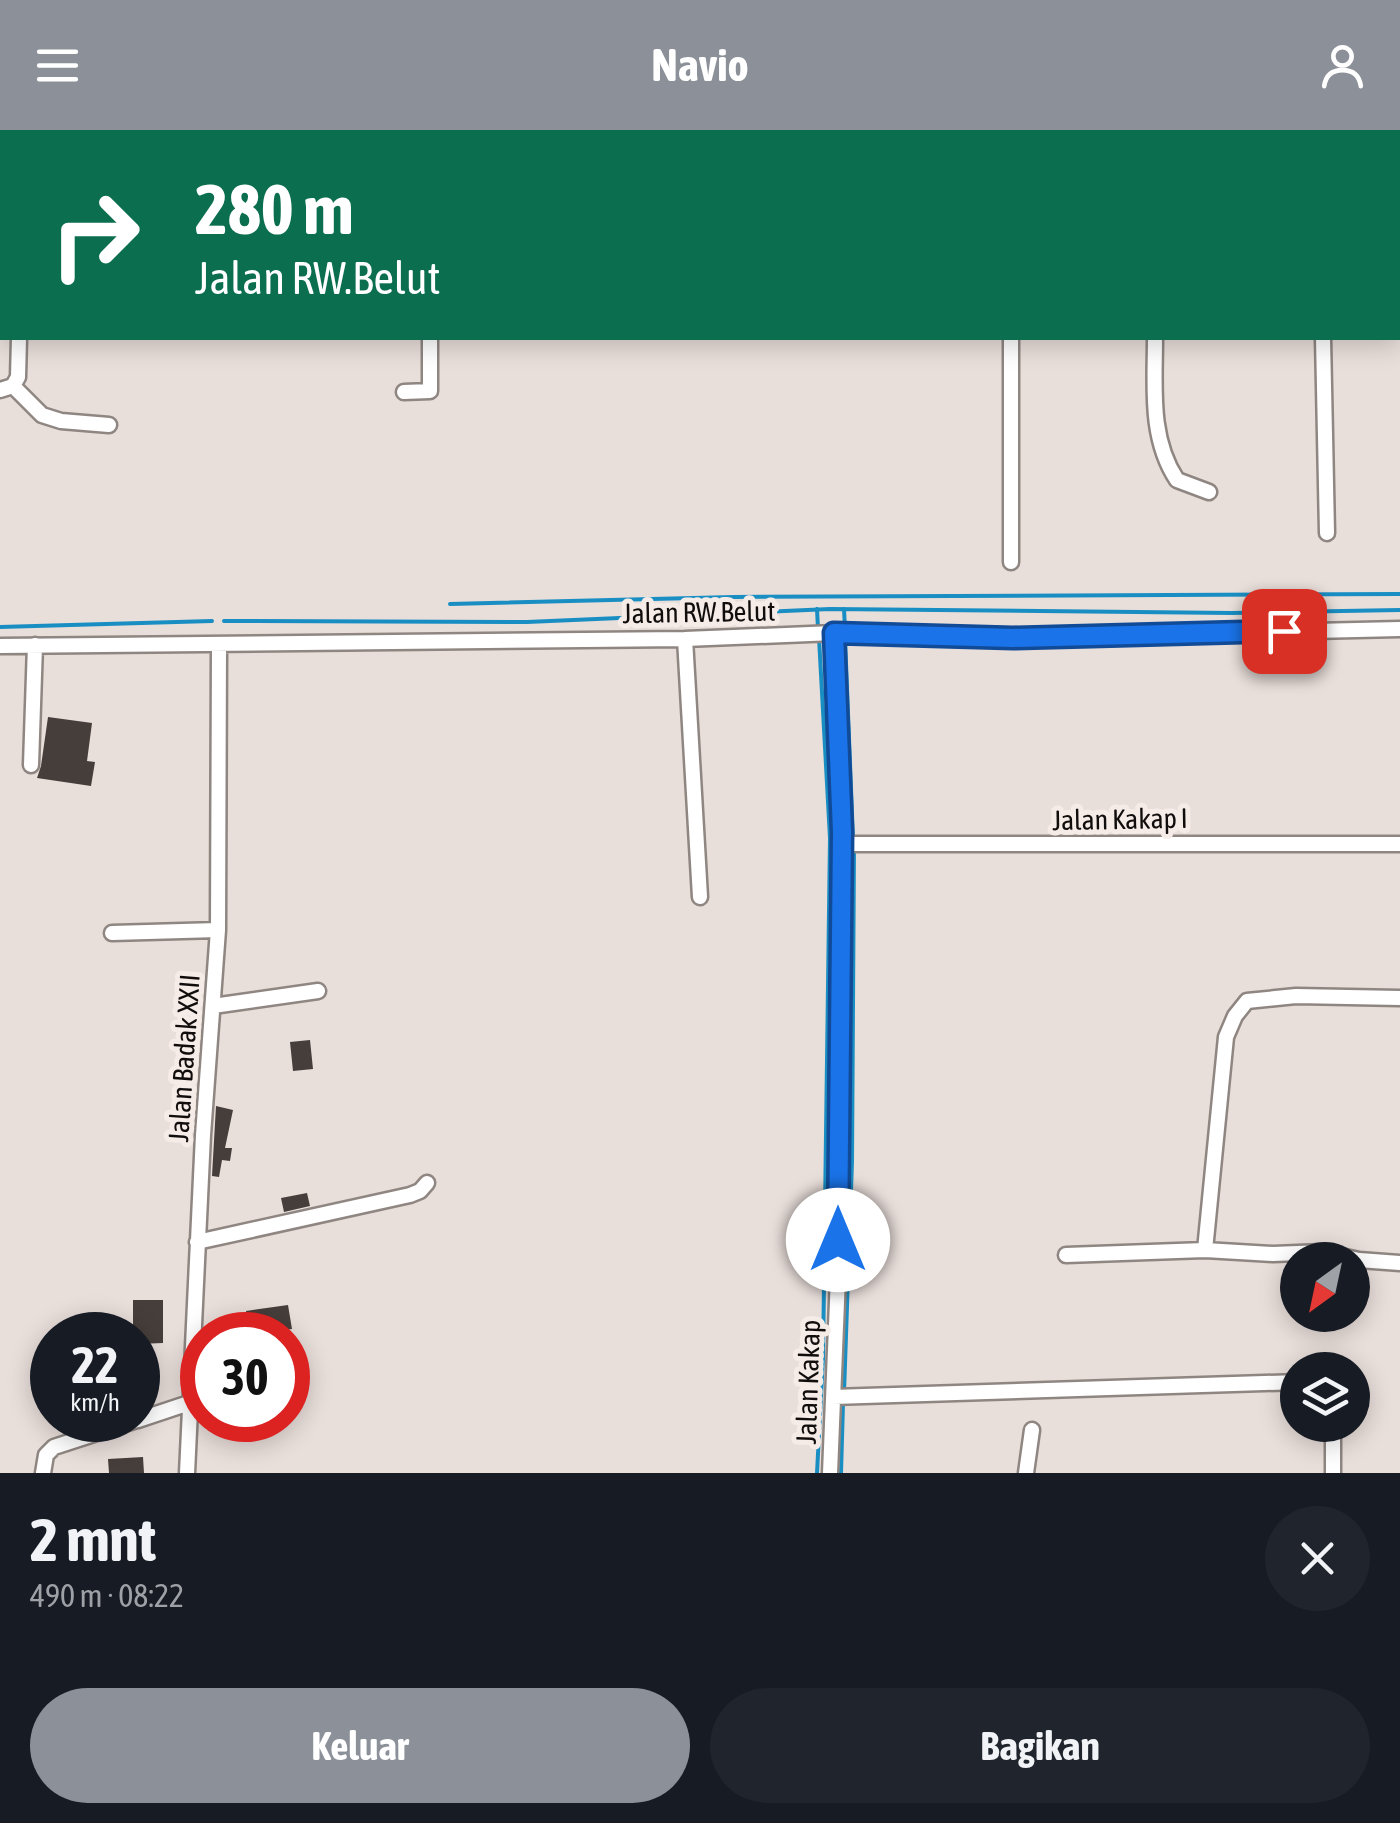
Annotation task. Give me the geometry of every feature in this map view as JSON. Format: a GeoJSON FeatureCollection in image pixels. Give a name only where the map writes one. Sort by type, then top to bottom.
{"type":"FeatureCollection","features":[{"type":"Feature","properties":{"kind":"street"},"geometry":{"type":"LineString","coordinates":[[19,340],[18,377],[6,388],[42,415],[61,421],[108,425]]}},
{"type":"Feature","properties":{"kind":"street"},"geometry":{"type":"LineString","coordinates":[[404,392],[430,391],[430,340]]}},
{"type":"Feature","properties":{"kind":"street"},"geometry":{"type":"LineString","coordinates":[[1011,340],[1011,562]]}},
{"type":"Feature","properties":{"kind":"street"},"geometry":{"type":"LineString","coordinates":[[1155,340],[1158,439],[1177,480],[1209,492]]}},
{"type":"Feature","properties":{"kind":"street"},"geometry":{"type":"LineString","coordinates":[[1323,340],[1326,533]]}},
{"type":"Feature","properties":{"kind":"street","name":"Jalan RW.Belut"},"geometry":{"type":"LineString","coordinates":[[0,646],[685,640],[834,633],[1013,638],[1400,629]]}},
{"type":"Feature","properties":{"kind":"street","name":"Jalan Kakap"},"geometry":{"type":"LineString","coordinates":[[830,1473],[838,1277],[841,844],[834,633]]}},
{"type":"Feature","properties":{"kind":"street"},"geometry":{"type":"LineString","coordinates":[[685,640],[700,897]]}},
{"type":"Feature","properties":{"kind":"street"},"geometry":{"type":"LineString","coordinates":[[31,765],[35,646]]}},
{"type":"Feature","properties":{"kind":"street","name":"Jalan Badak XXII"},"geometry":{"type":"LineString","coordinates":[[195,1312],[218,930],[220,646]]}},
{"type":"Feature","properties":{"kind":"street","name":"Jalan Kakap I"},"geometry":{"type":"LineString","coordinates":[[841,844],[1400,844]]}},
{"type":"Feature","properties":{"kind":"street"},"geometry":{"type":"LineString","coordinates":[[112,933],[218,930]]}},
{"type":"Feature","properties":{"kind":"street"},"geometry":{"type":"LineString","coordinates":[[214,1006],[318,991]]}},
{"type":"Feature","properties":{"kind":"street"},"geometry":{"type":"LineString","coordinates":[[1205,1250],[1226,1036],[1235,1016],[1247,1001],[1296,996],[1400,998]]}},
{"type":"Feature","properties":{"kind":"street"},"geometry":{"type":"LineString","coordinates":[[197,1242],[410,1195],[420,1192],[427,1183]]}},
{"type":"Feature","properties":{"kind":"street"},"geometry":{"type":"LineString","coordinates":[[1066,1255],[1205,1250],[1323,1252],[1400,1263]]}},
{"type":"Feature","properties":{"kind":"street"},"geometry":{"type":"LineString","coordinates":[[833,1397],[1280,1383]]}},
{"type":"Feature","properties":{"kind":"street"},"geometry":{"type":"LineString","coordinates":[[1026,1473],[1032,1430]]}},
{"type":"Feature","properties":{"kind":"street"},"geometry":{"type":"LineString","coordinates":[[43,1473],[46,1455],[54,1447],[69,1442]]}},
{"type":"Feature","properties":{"kind":"street","name":"Jalan Badak XXII"},"geometry":{"type":"LineString","coordinates":[[187,1473],[189,1442]]}},
{"type":"Feature","properties":{"kind":"street"},"geometry":{"type":"LineString","coordinates":[[1332,1473],[1333,1442]]}},
{"type":"Feature","properties":{"kind":"building"},"geometry":{"type":"Polygon","coordinates":[[[48,717],[92,723],[87,761],[95,762],[91,786],[37,778],[48,717]]]}},
{"type":"Feature","properties":{"kind":"building"},"geometry":{"type":"Polygon","coordinates":[[[310,1040],[313,1069],[293,1071],[290,1042],[310,1040]]]}},
{"type":"Feature","properties":{"kind":"building"},"geometry":{"type":"Polygon","coordinates":[[[216,1106],[233,1110],[225,1148],[232,1148],[230,1161],[222,1160],[219,1177],[212,1176],[216,1106]]]}},
{"type":"Feature","properties":{"kind":"building"},"geometry":{"type":"Polygon","coordinates":[[[307,1193],[310,1206],[284,1212],[281,1198],[307,1193]]]}},
{"type":"Feature","properties":{"kind":"building"},"geometry":{"type":"Polygon","coordinates":[[[133,1300],[163,1300],[163,1343],[160,1312],[133,1312],[133,1300]]]}},
{"type":"Feature","properties":{"kind":"building"},"geometry":{"type":"Polygon","coordinates":[[[288,1305],[289,1312],[246,1312],[288,1305]]]}},
{"type":"Feature","properties":{"kind":"building"},"geometry":{"type":"Polygon","coordinates":[[[143,1457],[144,1473],[109,1473],[108,1459],[143,1457]]]}},
{"type":"Feature","properties":{"kind":"waterway"},"geometry":{"type":"LineString","coordinates":[[450,604],[734,597],[1400,594]]}},
{"type":"Feature","properties":{"kind":"waterway"},"geometry":{"type":"LineString","coordinates":[[817,609],[818,629]]}},
{"type":"Feature","properties":{"kind":"waterway"},"geometry":{"type":"LineString","coordinates":[[224,621],[527,622],[830,609],[1232,613],[1400,610]]}},
{"type":"Feature","properties":{"kind":"waterway"},"geometry":{"type":"LineString","coordinates":[[844,609],[845,629]]}},
{"type":"Feature","properties":{"kind":"waterway"},"geometry":{"type":"LineString","coordinates":[[0,627],[212,621]]}},
{"type":"Feature","properties":{"kind":"waterway"},"geometry":{"type":"LineString","coordinates":[[817,1473],[823,1358],[830,838],[819,638]]}},
{"type":"Feature","properties":{"kind":"waterway"},"geometry":{"type":"LineString","coordinates":[[845,638],[853,839]]}},
{"type":"Feature","properties":{"kind":"waterway"},"geometry":{"type":"LineString","coordinates":[[844,1393],[852,1162],[854,848]]}},
{"type":"Feature","properties":{"kind":"waterway"},"geometry":{"type":"LineString","coordinates":[[841,1473],[843,1403]]}},
{"type":"Feature","properties":{"kind":"route"},"geometry":{"type":"LineString","coordinates":[[838,1240],[842,832],[834,633],[1013,638],[1284,631]]}}]}
